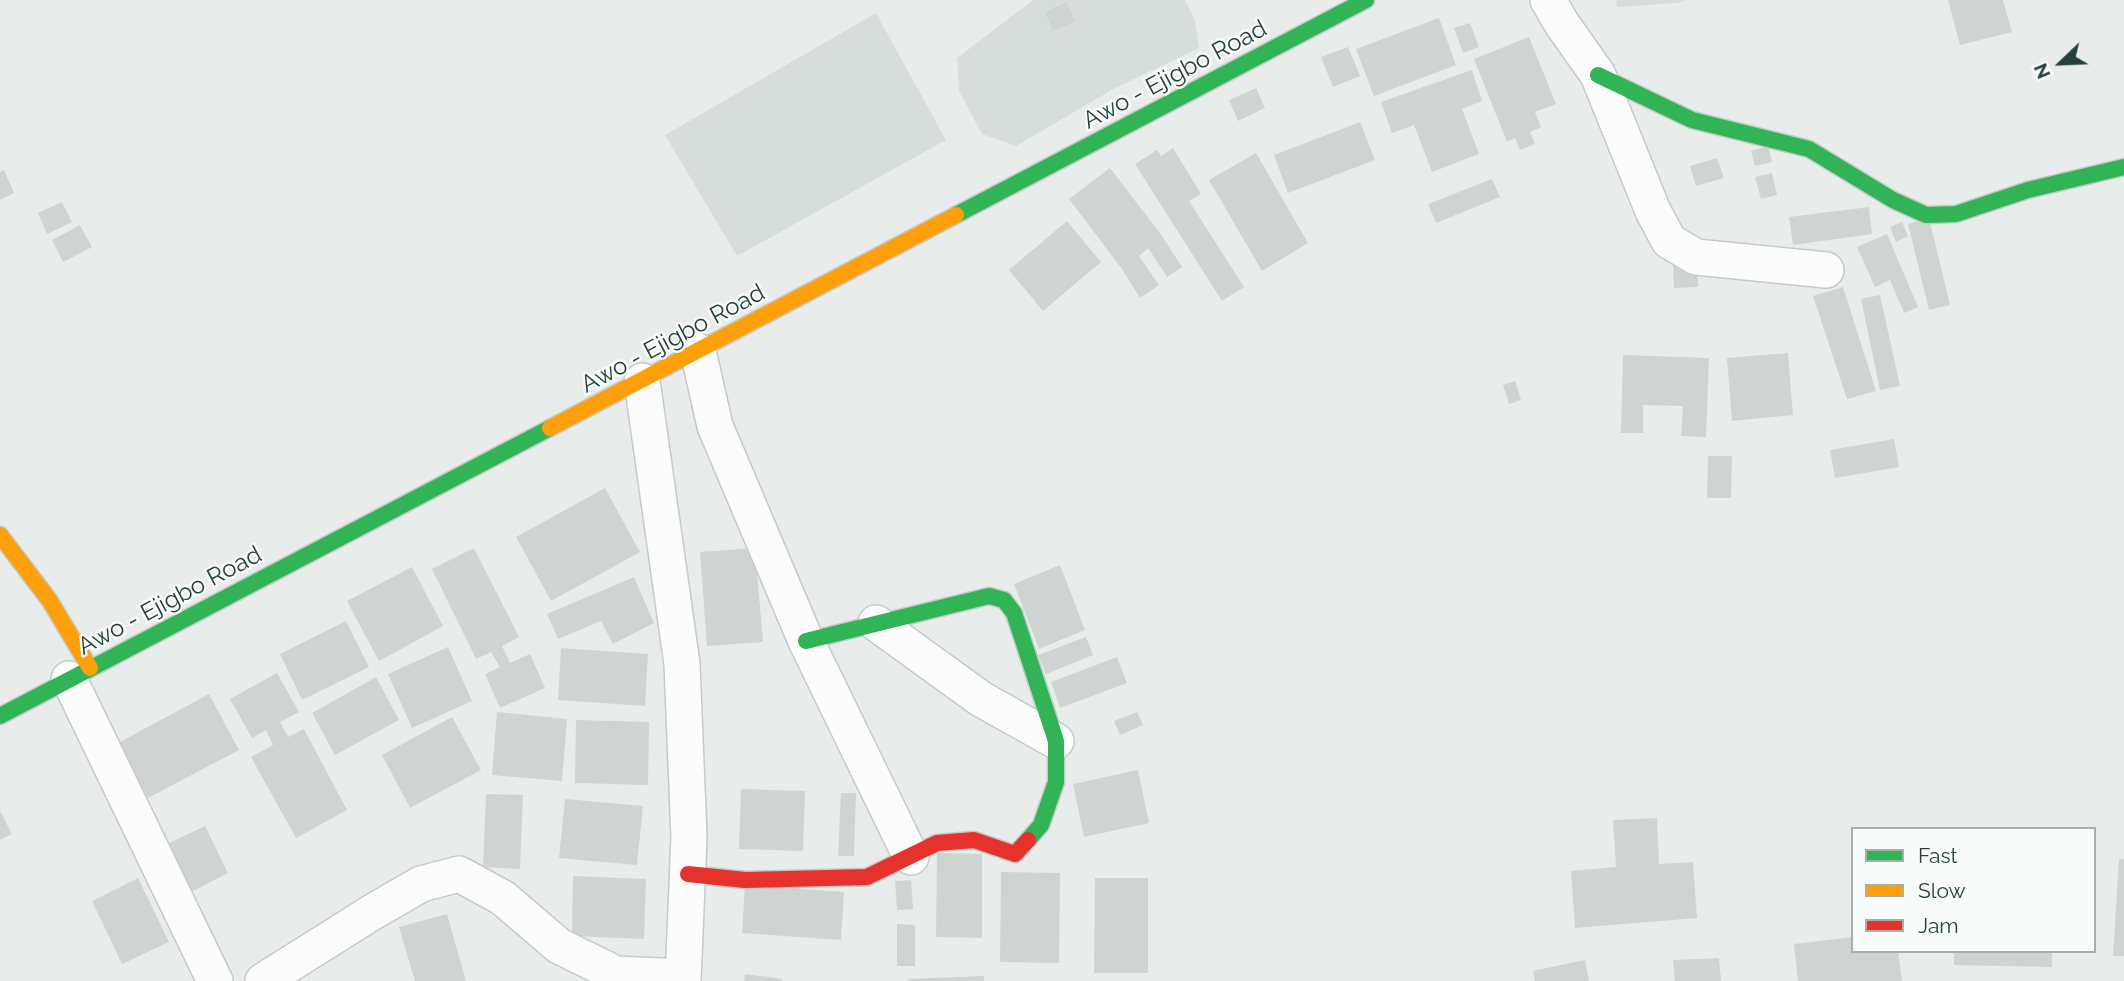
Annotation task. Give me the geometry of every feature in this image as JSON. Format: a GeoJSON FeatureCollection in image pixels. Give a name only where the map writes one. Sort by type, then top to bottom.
{"type":"FeatureCollection","features":[{"type":"Feature","properties":{"kind":"main road","name":"Awo - Ejigbo Road"},"geometry":{"type":"LineString","coordinates":[[0,716],[1366,0]]}},
{"type":"Feature","properties":{"kind":"main road"},"geometry":{"type":"LineString","coordinates":[[1598,75],[1692,120],[1809,149],[1893,200],[1926,215],[1956,214],[2028,190],[2124,167]]}},
{"type":"Feature","properties":{"kind":"main road"},"geometry":{"type":"LineString","coordinates":[[0,535],[50,601],[80,674]]}},
{"type":"Feature","properties":{"kind":"main road"},"geometry":{"type":"LineString","coordinates":[[688,874],[744,880],[867,877],[937,843],[974,840],[1015,854],[1041,825],[1056,782],[1056,741],[1014,613],[1004,600],[989,596],[806,641]]}},
{"type":"Feature","properties":{"kind":"street"},"geometry":{"type":"LineString","coordinates":[[1549,0],[1562,24],[1598,75],[1653,211],[1669,241],[1696,257],[1826,270]]}},
{"type":"Feature","properties":{"kind":"street"},"geometry":{"type":"LineString","coordinates":[[698,351],[715,426],[806,641],[911,857]]}},
{"type":"Feature","properties":{"kind":"street"},"geometry":{"type":"LineString","coordinates":[[263,981],[421,884],[460,874],[503,898],[558,946],[617,974],[683,979],[689,837],[682,664],[642,381]]}},
{"type":"Feature","properties":{"kind":"street"},"geometry":{"type":"LineString","coordinates":[[876,623],[981,699],[1056,741]]}},
{"type":"Feature","properties":{"kind":"street"},"geometry":{"type":"LineString","coordinates":[[80,674],[215,981]]}},
{"type":"Feature","properties":{"kind":"shaded area"},"geometry":{"type":"Polygon","coordinates":[[[1033,0],[1185,0],[1195,20],[1199,48],[1115,88],[1016,146],[982,134],[959,91],[957,58],[1033,0]]]}},
{"type":"Feature","properties":{"kind":"shaded area"},"geometry":{"type":"Polygon","coordinates":[[[1616,0],[1685,0],[1678,3],[1617,7],[1616,0]]]}},
{"type":"Feature","properties":{"kind":"shaded area"},"geometry":{"type":"Polygon","coordinates":[[[876,13],[946,140],[737,256],[665,135],[876,13]]]}},
{"type":"Feature","properties":{"kind":"building"},"geometry":{"type":"Polygon","coordinates":[[[1948,0],[2003,0],[2012,32],[1960,45],[1948,0]]]}},
{"type":"Feature","properties":{"kind":"building"},"geometry":{"type":"Polygon","coordinates":[[[1067,2],[1075,22],[1053,31],[1045,12],[1067,2]]]}},
{"type":"Feature","properties":{"kind":"building"},"geometry":{"type":"Polygon","coordinates":[[[1439,18],[1456,65],[1374,96],[1356,49],[1439,18]]]}},
{"type":"Feature","properties":{"kind":"building"},"geometry":{"type":"Polygon","coordinates":[[[1470,23],[1479,47],[1463,53],[1454,28],[1470,23]]]}},
{"type":"Feature","properties":{"kind":"building"},"geometry":{"type":"Polygon","coordinates":[[[1529,37],[1556,104],[1535,112],[1541,127],[1530,132],[1535,144],[1520,150],[1515,138],[1507,142],[1474,59],[1529,37]]]}},
{"type":"Feature","properties":{"kind":"building"},"geometry":{"type":"Polygon","coordinates":[[[1348,47],[1360,76],[1333,87],[1321,57],[1348,47]]]}},
{"type":"Feature","properties":{"kind":"building"},"geometry":{"type":"Polygon","coordinates":[[[1472,70],[1482,101],[1462,109],[1479,154],[1432,172],[1414,125],[1392,133],[1381,102],[1472,70]]]}},
{"type":"Feature","properties":{"kind":"building"},"geometry":{"type":"Polygon","coordinates":[[[1256,88],[1265,108],[1238,121],[1229,100],[1256,88]]]}},
{"type":"Feature","properties":{"kind":"building"},"geometry":{"type":"Polygon","coordinates":[[[1360,122],[1375,160],[1288,193],[1274,155],[1360,122]]]}},
{"type":"Feature","properties":{"kind":"building"},"geometry":{"type":"Polygon","coordinates":[[[1768,146],[1772,162],[1755,166],[1751,151],[1768,146]]]}},
{"type":"Feature","properties":{"kind":"building"},"geometry":{"type":"Polygon","coordinates":[[[1173,148],[1201,194],[1189,201],[1244,287],[1222,301],[1135,164],[1157,150],[1161,156],[1173,148]]]}},
{"type":"Feature","properties":{"kind":"building"},"geometry":{"type":"Polygon","coordinates":[[[1256,153],[1308,243],[1262,271],[1209,180],[1256,153]]]}},
{"type":"Feature","properties":{"kind":"building"},"geometry":{"type":"Polygon","coordinates":[[[1717,158],[1724,178],[1696,186],[1690,166],[1717,158]]]}},
{"type":"Feature","properties":{"kind":"building"},"geometry":{"type":"Polygon","coordinates":[[[1110,168],[1160,233],[1182,267],[1167,277],[1148,248],[1139,256],[1159,285],[1140,298],[1122,269],[1069,199],[1110,168]]]}},
{"type":"Feature","properties":{"kind":"building"},"geometry":{"type":"Polygon","coordinates":[[[4,170],[14,193],[0,200],[0,172],[4,170]]]}},
{"type":"Feature","properties":{"kind":"building"},"geometry":{"type":"Polygon","coordinates":[[[1772,173],[1777,195],[1761,199],[1755,177],[1772,173]]]}},
{"type":"Feature","properties":{"kind":"building"},"geometry":{"type":"Polygon","coordinates":[[[1492,179],[1500,197],[1436,223],[1428,204],[1492,179]]]}},
{"type":"Feature","properties":{"kind":"building"},"geometry":{"type":"Polygon","coordinates":[[[62,202],[72,222],[47,234],[38,213],[62,202]]]}},
{"type":"Feature","properties":{"kind":"building"},"geometry":{"type":"Polygon","coordinates":[[[1869,207],[1872,234],[1793,245],[1789,217],[1869,207]]]}},
{"type":"Feature","properties":{"kind":"building"},"geometry":{"type":"Polygon","coordinates":[[[1929,218],[1950,305],[1929,310],[1908,224],[1929,218]]]}},
{"type":"Feature","properties":{"kind":"building"},"geometry":{"type":"Polygon","coordinates":[[[1067,221],[1101,262],[1043,311],[1009,270],[1067,221]]]}},
{"type":"Feature","properties":{"kind":"building"},"geometry":{"type":"Polygon","coordinates":[[[1902,222],[1908,236],[1896,242],[1890,227],[1902,222]]]}},
{"type":"Feature","properties":{"kind":"building"},"geometry":{"type":"Polygon","coordinates":[[[80,225],[92,247],[63,262],[52,240],[80,225]]]}},
{"type":"Feature","properties":{"kind":"building"},"geometry":{"type":"Polygon","coordinates":[[[1887,234],[1918,307],[1904,313],[1890,280],[1875,287],[1857,247],[1887,234]]]}},
{"type":"Feature","properties":{"kind":"building"},"geometry":{"type":"Polygon","coordinates":[[[1697,262],[1698,287],[1674,288],[1673,264],[1697,262]]]}},
{"type":"Feature","properties":{"kind":"building"},"geometry":{"type":"Polygon","coordinates":[[[1843,287],[1876,391],[1847,399],[1813,296],[1843,287]]]}},
{"type":"Feature","properties":{"kind":"building"},"geometry":{"type":"Polygon","coordinates":[[[1880,295],[1900,386],[1880,390],[1861,299],[1880,295]]]}},
{"type":"Feature","properties":{"kind":"building"},"geometry":{"type":"Polygon","coordinates":[[[1788,353],[1793,415],[1732,421],[1727,358],[1788,353]]]}},
{"type":"Feature","properties":{"kind":"building"},"geometry":{"type":"Polygon","coordinates":[[[1623,355],[1709,358],[1706,437],[1681,436],[1683,406],[1643,405],[1643,433],[1621,433],[1623,355]]]}},
{"type":"Feature","properties":{"kind":"building"},"geometry":{"type":"Polygon","coordinates":[[[1515,381],[1521,400],[1509,404],[1503,385],[1515,381]]]}},
{"type":"Feature","properties":{"kind":"building"},"geometry":{"type":"Polygon","coordinates":[[[1894,439],[1899,467],[1835,478],[1830,450],[1894,439]]]}},
{"type":"Feature","properties":{"kind":"building"},"geometry":{"type":"Polygon","coordinates":[[[1708,456],[1732,456],[1731,498],[1707,498],[1708,456]]]}},
{"type":"Feature","properties":{"kind":"building"},"geometry":{"type":"Polygon","coordinates":[[[605,488],[640,552],[551,601],[516,537],[605,488]]]}},
{"type":"Feature","properties":{"kind":"building"},"geometry":{"type":"Polygon","coordinates":[[[474,548],[519,637],[502,646],[510,663],[530,654],[545,688],[500,708],[485,674],[500,667],[491,652],[476,659],[432,569],[474,548]]]}},
{"type":"Feature","properties":{"kind":"building"},"geometry":{"type":"Polygon","coordinates":[[[755,548],[763,642],[707,646],[700,552],[755,548]]]}},
{"type":"Feature","properties":{"kind":"building"},"geometry":{"type":"Polygon","coordinates":[[[1060,565],[1085,630],[1039,649],[1014,584],[1060,565]]]}},
{"type":"Feature","properties":{"kind":"building"},"geometry":{"type":"Polygon","coordinates":[[[412,567],[443,626],[379,661],[347,601],[412,567]]]}},
{"type":"Feature","properties":{"kind":"building"},"geometry":{"type":"Polygon","coordinates":[[[634,577],[654,623],[613,644],[601,621],[558,639],[547,614],[634,577]]]}},
{"type":"Feature","properties":{"kind":"building"},"geometry":{"type":"Polygon","coordinates":[[[346,621],[369,667],[302,700],[280,654],[346,621]]]}},
{"type":"Feature","properties":{"kind":"building"},"geometry":{"type":"Polygon","coordinates":[[[1086,637],[1093,655],[1046,674],[1038,655],[1086,637]]]}},
{"type":"Feature","properties":{"kind":"building"},"geometry":{"type":"Polygon","coordinates":[[[448,647],[472,701],[412,728],[388,674],[448,647]]]}},
{"type":"Feature","properties":{"kind":"building"},"geometry":{"type":"Polygon","coordinates":[[[561,648],[648,654],[645,706],[558,700],[561,648]]]}},
{"type":"Feature","properties":{"kind":"building"},"geometry":{"type":"Polygon","coordinates":[[[1117,657],[1127,683],[1060,708],[1051,682],[1117,657]]]}},
{"type":"Feature","properties":{"kind":"building"},"geometry":{"type":"Polygon","coordinates":[[[277,673],[299,712],[280,722],[288,737],[304,729],[347,810],[296,838],[251,757],[273,745],[266,730],[252,738],[230,699],[277,673]]]}},
{"type":"Feature","properties":{"kind":"building"},"geometry":{"type":"Polygon","coordinates":[[[376,677],[399,720],[335,755],[312,713],[376,677]]]}},
{"type":"Feature","properties":{"kind":"building"},"geometry":{"type":"Polygon","coordinates":[[[209,694],[239,750],[148,798],[118,743],[209,694]]]}},
{"type":"Feature","properties":{"kind":"building"},"geometry":{"type":"Polygon","coordinates":[[[497,712],[567,719],[562,781],[492,775],[497,712]]]}},
{"type":"Feature","properties":{"kind":"building"},"geometry":{"type":"Polygon","coordinates":[[[1137,712],[1143,725],[1120,735],[1114,721],[1137,712]]]}},
{"type":"Feature","properties":{"kind":"building"},"geometry":{"type":"Polygon","coordinates":[[[452,717],[481,770],[410,808],[382,755],[452,717]]]}},
{"type":"Feature","properties":{"kind":"building"},"geometry":{"type":"Polygon","coordinates":[[[576,720],[649,722],[648,785],[575,783],[576,720]]]}},
{"type":"Feature","properties":{"kind":"building"},"geometry":{"type":"Polygon","coordinates":[[[1138,770],[1149,823],[1084,837],[1073,784],[1138,770]]]}},
{"type":"Feature","properties":{"kind":"building"},"geometry":{"type":"Polygon","coordinates":[[[741,789],[805,791],[803,851],[739,849],[741,789]]]}},
{"type":"Feature","properties":{"kind":"building"},"geometry":{"type":"Polygon","coordinates":[[[841,793],[856,793],[854,856],[838,856],[841,793]]]}},
{"type":"Feature","properties":{"kind":"building"},"geometry":{"type":"Polygon","coordinates":[[[486,794],[523,795],[520,869],[483,867],[486,794]]]}},
{"type":"Feature","properties":{"kind":"building"},"geometry":{"type":"Polygon","coordinates":[[[565,799],[643,806],[637,865],[559,858],[565,799]]]}},
{"type":"Feature","properties":{"kind":"building"},"geometry":{"type":"Polygon","coordinates":[[[0,811],[12,834],[0,840],[0,811]]]}},
{"type":"Feature","properties":{"kind":"building"},"geometry":{"type":"Polygon","coordinates":[[[1657,818],[1659,864],[1693,862],[1697,918],[1575,928],[1571,871],[1616,867],[1613,820],[1657,818]]]}},
{"type":"Feature","properties":{"kind":"building"},"geometry":{"type":"Polygon","coordinates":[[[205,826],[228,873],[191,892],[167,844],[205,826]]]}},
{"type":"Feature","properties":{"kind":"building"},"geometry":{"type":"Polygon","coordinates":[[[937,853],[982,854],[982,938],[936,937],[937,853]]]}},
{"type":"Feature","properties":{"kind":"building"},"geometry":{"type":"Polygon","coordinates":[[[2119,859],[2124,859],[2124,956],[2113,956],[2119,859]]]}},
{"type":"Feature","properties":{"kind":"building"},"geometry":{"type":"Polygon","coordinates":[[[1001,872],[1060,873],[1059,963],[1000,962],[1001,872]]]}},
{"type":"Feature","properties":{"kind":"building"},"geometry":{"type":"Polygon","coordinates":[[[573,876],[646,879],[644,939],[572,936],[573,876]]]}},
{"type":"Feature","properties":{"kind":"building"},"geometry":{"type":"Polygon","coordinates":[[[138,878],[169,942],[122,964],[92,901],[138,878]]]}},
{"type":"Feature","properties":{"kind":"building"},"geometry":{"type":"Polygon","coordinates":[[[1095,878],[1148,878],[1148,973],[1094,973],[1095,878]]]}},
{"type":"Feature","properties":{"kind":"building"},"geometry":{"type":"Polygon","coordinates":[[[911,880],[913,909],[897,910],[895,881],[911,880]]]}},
{"type":"Feature","properties":{"kind":"building"},"geometry":{"type":"Polygon","coordinates":[[[745,885],[844,892],[841,940],[742,933],[745,885]]]}},
{"type":"Feature","properties":{"kind":"building"},"geometry":{"type":"Polygon","coordinates":[[[447,914],[466,981],[415,981],[399,927],[447,914]]]}},
{"type":"Feature","properties":{"kind":"building"},"geometry":{"type":"Polygon","coordinates":[[[897,924],[915,925],[915,966],[897,966],[897,924]]]}},
{"type":"Feature","properties":{"kind":"building"},"geometry":{"type":"Polygon","coordinates":[[[1851,937],[1851,953],[1898,953],[1902,981],[1798,981],[1794,944],[1851,937]]]}},
{"type":"Feature","properties":{"kind":"building"},"geometry":{"type":"Polygon","coordinates":[[[1954,953],[2052,953],[2052,967],[1954,965],[1954,953]]]}},
{"type":"Feature","properties":{"kind":"building"},"geometry":{"type":"Polygon","coordinates":[[[1719,958],[1721,981],[1675,981],[1673,960],[1719,958]]]}},
{"type":"Feature","properties":{"kind":"building"},"geometry":{"type":"Polygon","coordinates":[[[1585,960],[1589,981],[1535,981],[1533,971],[1585,960]]]}},
{"type":"Feature","properties":{"kind":"building"},"geometry":{"type":"Polygon","coordinates":[[[745,974],[782,979],[782,981],[744,981],[745,974]]]}},
{"type":"Feature","properties":{"kind":"building"},"geometry":{"type":"Polygon","coordinates":[[[984,976],[984,981],[908,981],[908,979],[984,976]]]}},
{"type":"Feature","properties":{"kind":"traffic: fast"},"geometry":{"type":"LineString","coordinates":[[956,215],[1366,0]]}},
{"type":"Feature","properties":{"kind":"traffic: fast"},"geometry":{"type":"LineString","coordinates":[[1598,75],[1692,120],[1809,149],[1893,200],[1926,215],[1956,214],[2028,190],[2124,167]]}},
{"type":"Feature","properties":{"kind":"traffic: fast"},"geometry":{"type":"LineString","coordinates":[[0,716],[550,428]]}},
{"type":"Feature","properties":{"kind":"traffic: fast"},"geometry":{"type":"LineString","coordinates":[[806,641],[989,596],[1004,600],[1014,613],[1056,741],[1056,782],[1041,825],[1028,840]]}},
{"type":"Feature","properties":{"kind":"traffic: slow"},"geometry":{"type":"LineString","coordinates":[[550,428],[956,215]]}},
{"type":"Feature","properties":{"kind":"traffic: slow"},"geometry":{"type":"LineString","coordinates":[[0,535],[50,601],[90,668]]}},
{"type":"Feature","properties":{"kind":"traffic: jam"},"geometry":{"type":"LineString","coordinates":[[688,874],[745,880],[867,877],[937,843],[974,840],[1015,854],[1028,840]]}}]}
